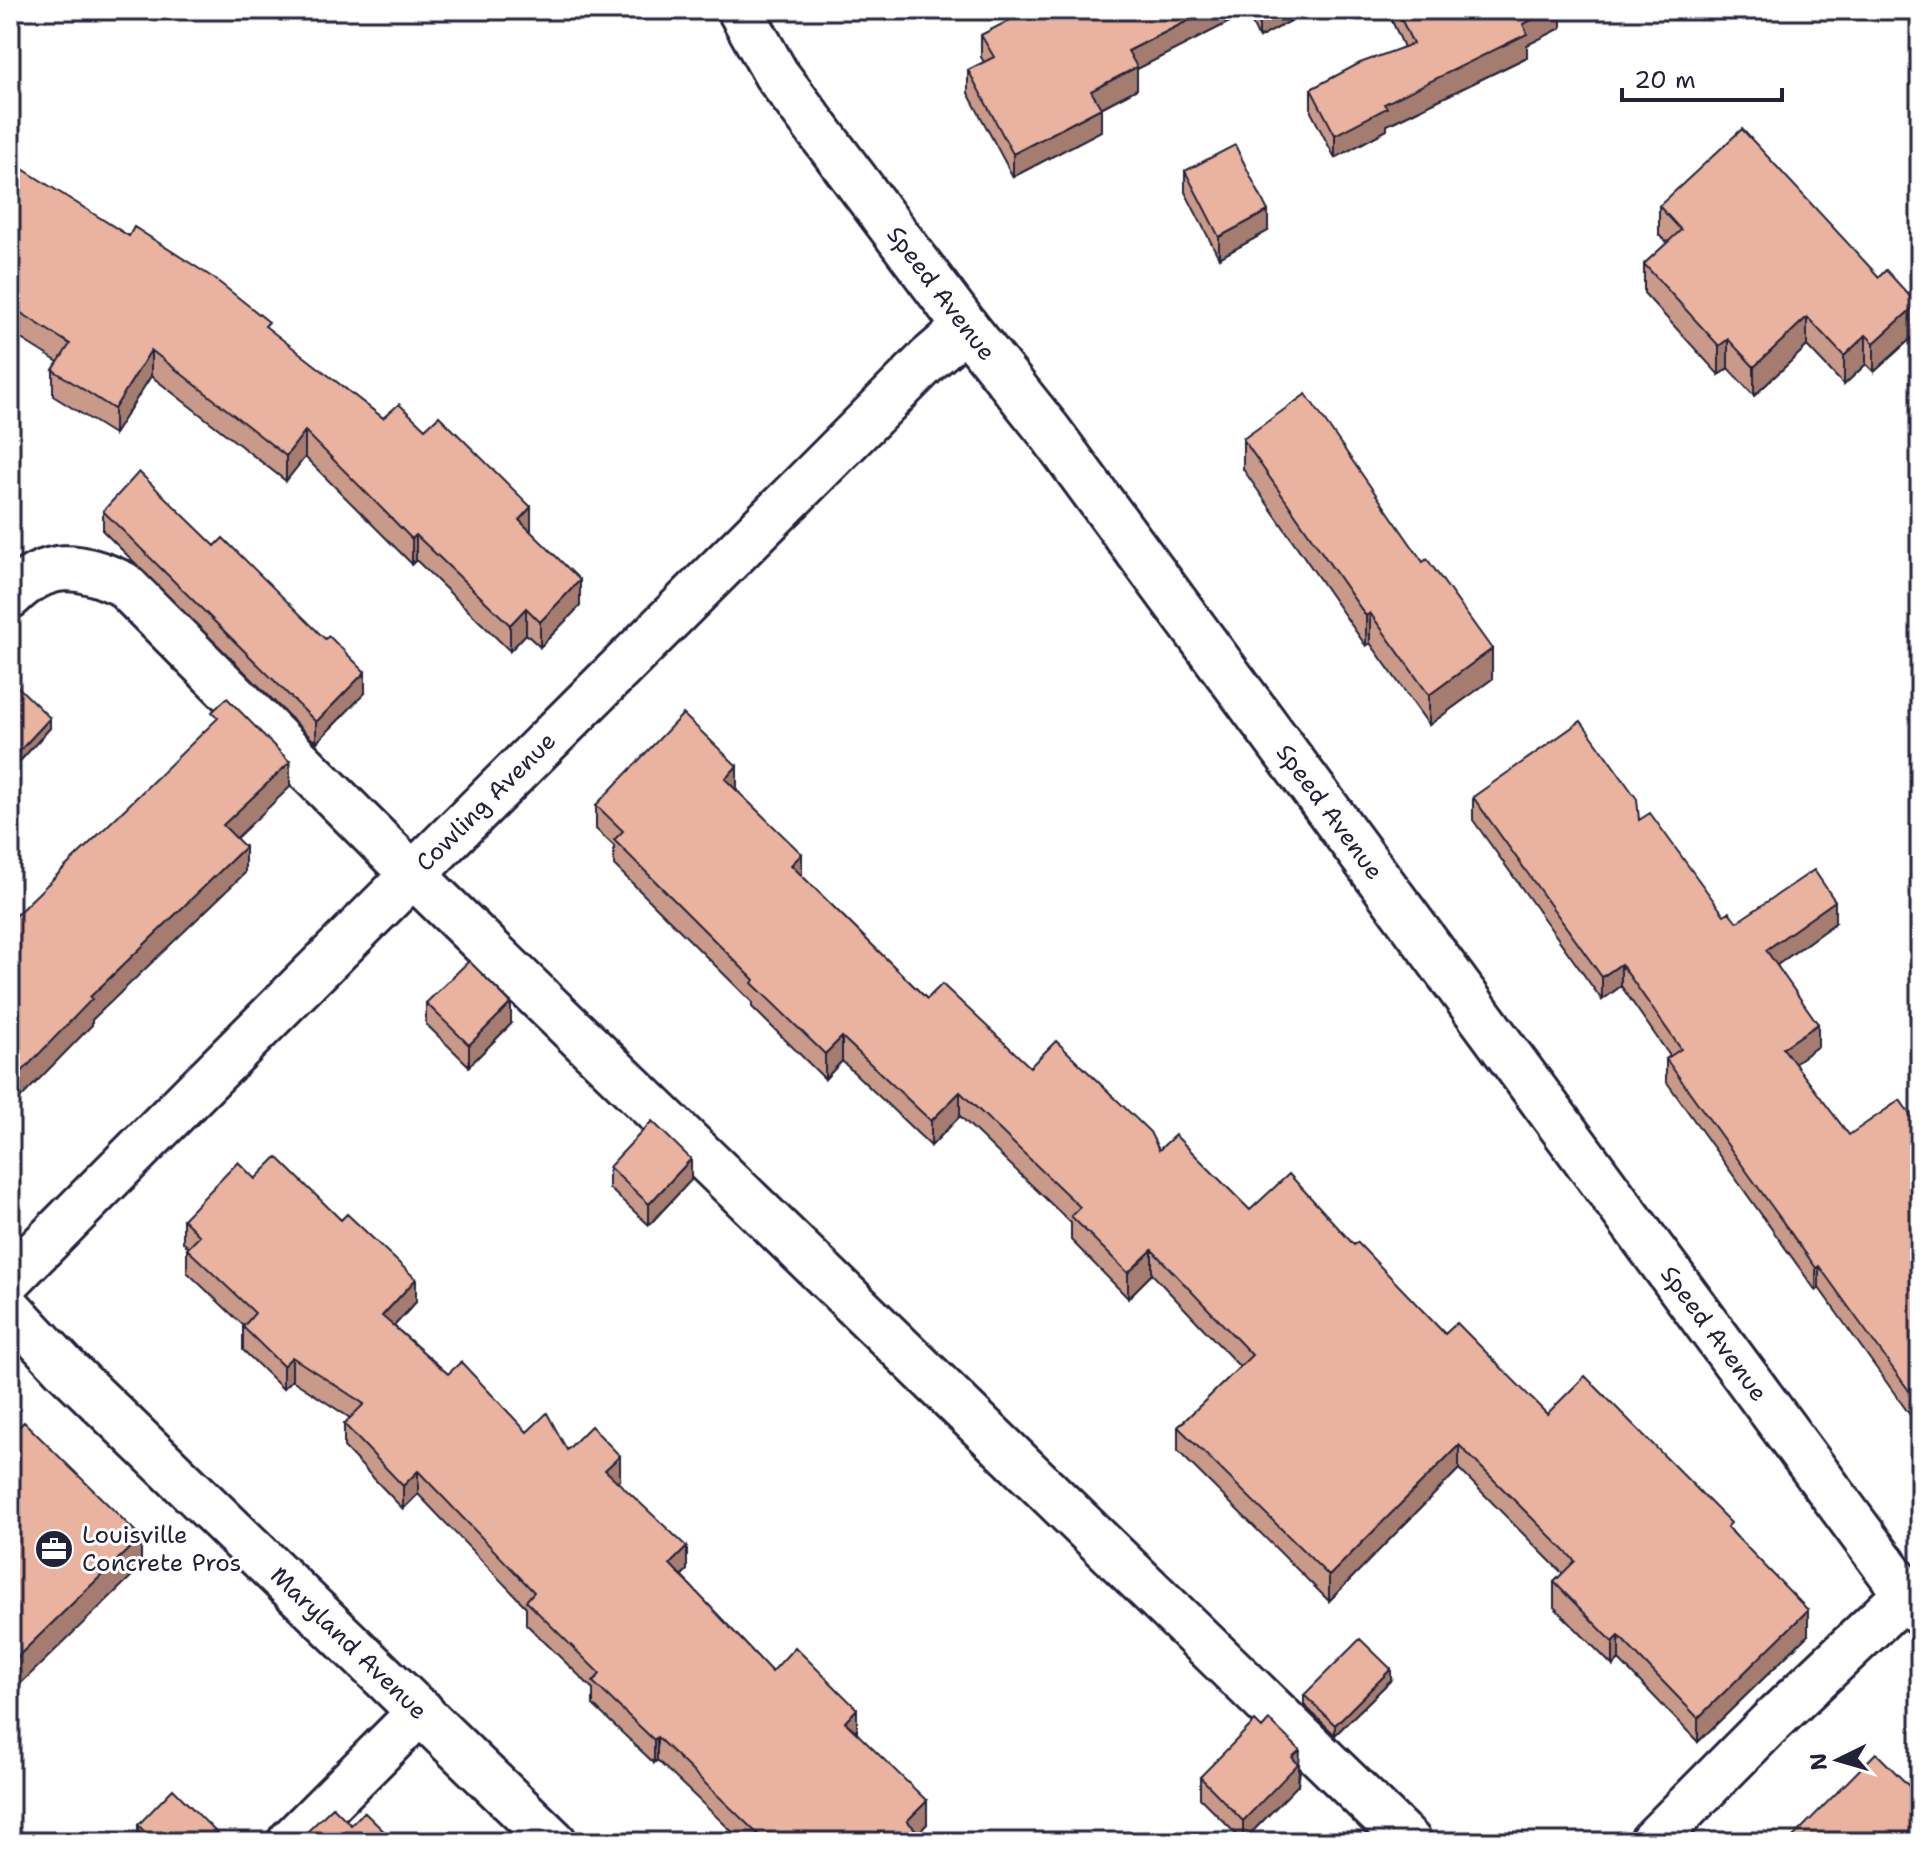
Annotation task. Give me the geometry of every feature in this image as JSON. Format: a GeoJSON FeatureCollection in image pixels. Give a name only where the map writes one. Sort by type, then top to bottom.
{"type":"FeatureCollection","features":[{"type":"Feature","properties":{"kind":"street","name":"Speed Avenue"},"geometry":{"type":"LineString","coordinates":[[740,10],[776,74],[966,327],[1049,431],[1913,1603]]}},
{"type":"Feature","properties":{"kind":"street","name":"Cowling Avenue"},"geometry":{"type":"LineString","coordinates":[[10,1279],[412,874],[577,715],[929,359],[966,327]]}},
{"type":"Feature","properties":{"kind":"street"},"geometry":{"type":"LineString","coordinates":[[10,596],[29,577],[54,568],[94,570],[123,584],[412,874],[1409,1842]]}},
{"type":"Feature","properties":{"kind":"street","name":"Maryland Avenue"},"geometry":{"type":"LineString","coordinates":[[10,1309],[75,1378],[554,1842]]}},
{"type":"Feature","properties":{"kind":"street"},"geometry":{"type":"LineString","coordinates":[[1652,1842],[1768,1725],[1913,1603]]}},
{"type":"Feature","properties":{"kind":"street"},"geometry":{"type":"LineString","coordinates":[[290,1842],[421,1711]]}},
{"type":"Feature","properties":{"kind":"building"},"geometry":{"type":"Polygon","coordinates":[[[1029,10],[1034,16],[1047,10],[1209,10],[1128,51],[1137,67],[1091,91],[1101,108],[1013,154],[968,70],[994,57],[981,35],[1029,10]]]}},
{"type":"Feature","properties":{"kind":"building"},"geometry":{"type":"Polygon","coordinates":[[[1256,10],[1270,10],[1259,16],[1256,10]]]}},
{"type":"Feature","properties":{"kind":"building"},"geometry":{"type":"Polygon","coordinates":[[[1397,10],[1552,10],[1523,24],[1527,34],[1384,104],[1387,108],[1335,135],[1311,89],[1360,63],[1413,44],[1397,10]]]}},
{"type":"Feature","properties":{"kind":"building"},"geometry":{"type":"Polygon","coordinates":[[[1742,129],[1879,277],[1886,270],[1917,304],[1874,343],[1866,335],[1844,356],[1807,317],[1754,367],[1728,339],[1719,346],[1644,264],[1681,230],[1659,206],[1742,129]]]}},
{"type":"Feature","properties":{"kind":"building"},"geometry":{"type":"Polygon","coordinates":[[[1235,145],[1268,211],[1219,237],[1185,171],[1235,145]]]}},
{"type":"Feature","properties":{"kind":"building"},"geometry":{"type":"Polygon","coordinates":[[[10,161],[129,236],[134,227],[215,279],[269,322],[265,326],[383,418],[399,404],[425,429],[439,416],[531,507],[519,520],[580,580],[540,622],[526,608],[510,625],[416,535],[412,539],[305,431],[286,456],[151,350],[114,409],[53,370],[70,344],[10,306],[10,161]]]}},
{"type":"Feature","properties":{"kind":"building"},"geometry":{"type":"Polygon","coordinates":[[[1306,394],[1423,562],[1427,559],[1492,649],[1429,695],[1370,613],[1366,616],[1243,439],[1306,394]]]}},
{"type":"Feature","properties":{"kind":"building"},"geometry":{"type":"Polygon","coordinates":[[[139,472],[215,546],[223,538],[325,639],[329,636],[365,672],[316,722],[103,511],[139,472]]]}},
{"type":"Feature","properties":{"kind":"building"},"geometry":{"type":"Polygon","coordinates":[[[12,681],[50,718],[12,759],[10,683],[12,681]]]}},
{"type":"Feature","properties":{"kind":"building"},"geometry":{"type":"Polygon","coordinates":[[[227,698],[290,762],[223,825],[245,847],[90,997],[92,999],[10,1084],[10,909],[16,915],[218,718],[212,712],[227,698]]]}},
{"type":"Feature","properties":{"kind":"building"},"geometry":{"type":"Polygon","coordinates":[[[683,714],[737,766],[725,779],[802,854],[791,865],[927,999],[942,984],[1030,1067],[1056,1041],[1150,1132],[1159,1150],[1175,1135],[1250,1210],[1289,1174],[1354,1245],[1357,1242],[1445,1334],[1457,1323],[1547,1414],[1585,1376],[1731,1523],[1727,1527],[1808,1610],[1698,1718],[1619,1636],[1613,1642],[1554,1582],[1575,1561],[1459,1445],[1329,1576],[1178,1427],[1252,1355],[1152,1250],[1128,1273],[1071,1216],[1080,1207],[960,1092],[931,1121],[842,1037],[825,1054],[614,840],[623,831],[596,805],[683,714]]]}},
{"type":"Feature","properties":{"kind":"building"},"geometry":{"type":"Polygon","coordinates":[[[1581,721],[1637,799],[1639,820],[1650,813],[1724,915],[1729,912],[1737,922],[1814,870],[1835,901],[1766,950],[1818,1024],[1783,1048],[1849,1135],[1900,1100],[1920,1129],[1920,1406],[1819,1266],[1816,1268],[1666,1059],[1681,1049],[1621,964],[1602,977],[1473,797],[1581,721]]]}},
{"type":"Feature","properties":{"kind":"building"},"geometry":{"type":"Polygon","coordinates":[[[469,961],[511,1003],[469,1045],[426,1003],[469,961]]]}},
{"type":"Feature","properties":{"kind":"building"},"geometry":{"type":"Polygon","coordinates":[[[652,1121],[691,1159],[649,1204],[609,1167],[652,1121]]]}},
{"type":"Feature","properties":{"kind":"building"},"geometry":{"type":"Polygon","coordinates":[[[277,1157],[341,1220],[347,1214],[416,1279],[382,1316],[448,1374],[461,1362],[527,1432],[547,1413],[567,1450],[591,1426],[620,1456],[605,1470],[687,1547],[670,1564],[772,1672],[795,1647],[857,1709],[845,1722],[927,1801],[907,1821],[928,1842],[766,1842],[657,1737],[654,1740],[593,1682],[600,1674],[526,1601],[534,1592],[418,1471],[403,1486],[344,1424],[364,1404],[292,1357],[283,1366],[243,1327],[255,1313],[187,1249],[200,1236],[183,1219],[238,1162],[255,1179],[277,1157]]]}},
{"type":"Feature","properties":{"kind":"building"},"geometry":{"type":"Polygon","coordinates":[[[24,1422],[141,1537],[10,1664],[10,1435],[24,1422]]]}},
{"type":"Feature","properties":{"kind":"building"},"geometry":{"type":"Polygon","coordinates":[[[1360,1639],[1391,1669],[1335,1725],[1304,1695],[1360,1639]]]}},
{"type":"Feature","properties":{"kind":"building"},"geometry":{"type":"Polygon","coordinates":[[[1269,1720],[1300,1750],[1292,1757],[1298,1764],[1243,1821],[1200,1777],[1255,1721],[1262,1728],[1269,1720]]]}},
{"type":"Feature","properties":{"kind":"building"},"geometry":{"type":"Polygon","coordinates":[[[1876,1753],[1920,1797],[1920,1842],[1788,1842],[1876,1753]]]}},
{"type":"Feature","properties":{"kind":"building"},"geometry":{"type":"Polygon","coordinates":[[[173,1789],[219,1835],[214,1842],[155,1842],[138,1825],[173,1789]]]}},
{"type":"Feature","properties":{"kind":"building"},"geometry":{"type":"Polygon","coordinates":[[[333,1807],[351,1825],[364,1812],[395,1842],[287,1842],[307,1832],[333,1807]]]}},
{"type":"Feature","properties":{"kind":"building"},"geometry":{"type":"Polygon","coordinates":[[[1298,1832],[1309,1842],[1288,1842],[1298,1832]]]}},
{"type":"Feature","properties":{"kind":"place","name":"Louisville Concrete Pros"},"geometry":{"type":"Point","coordinates":[54,1549]}}]}
